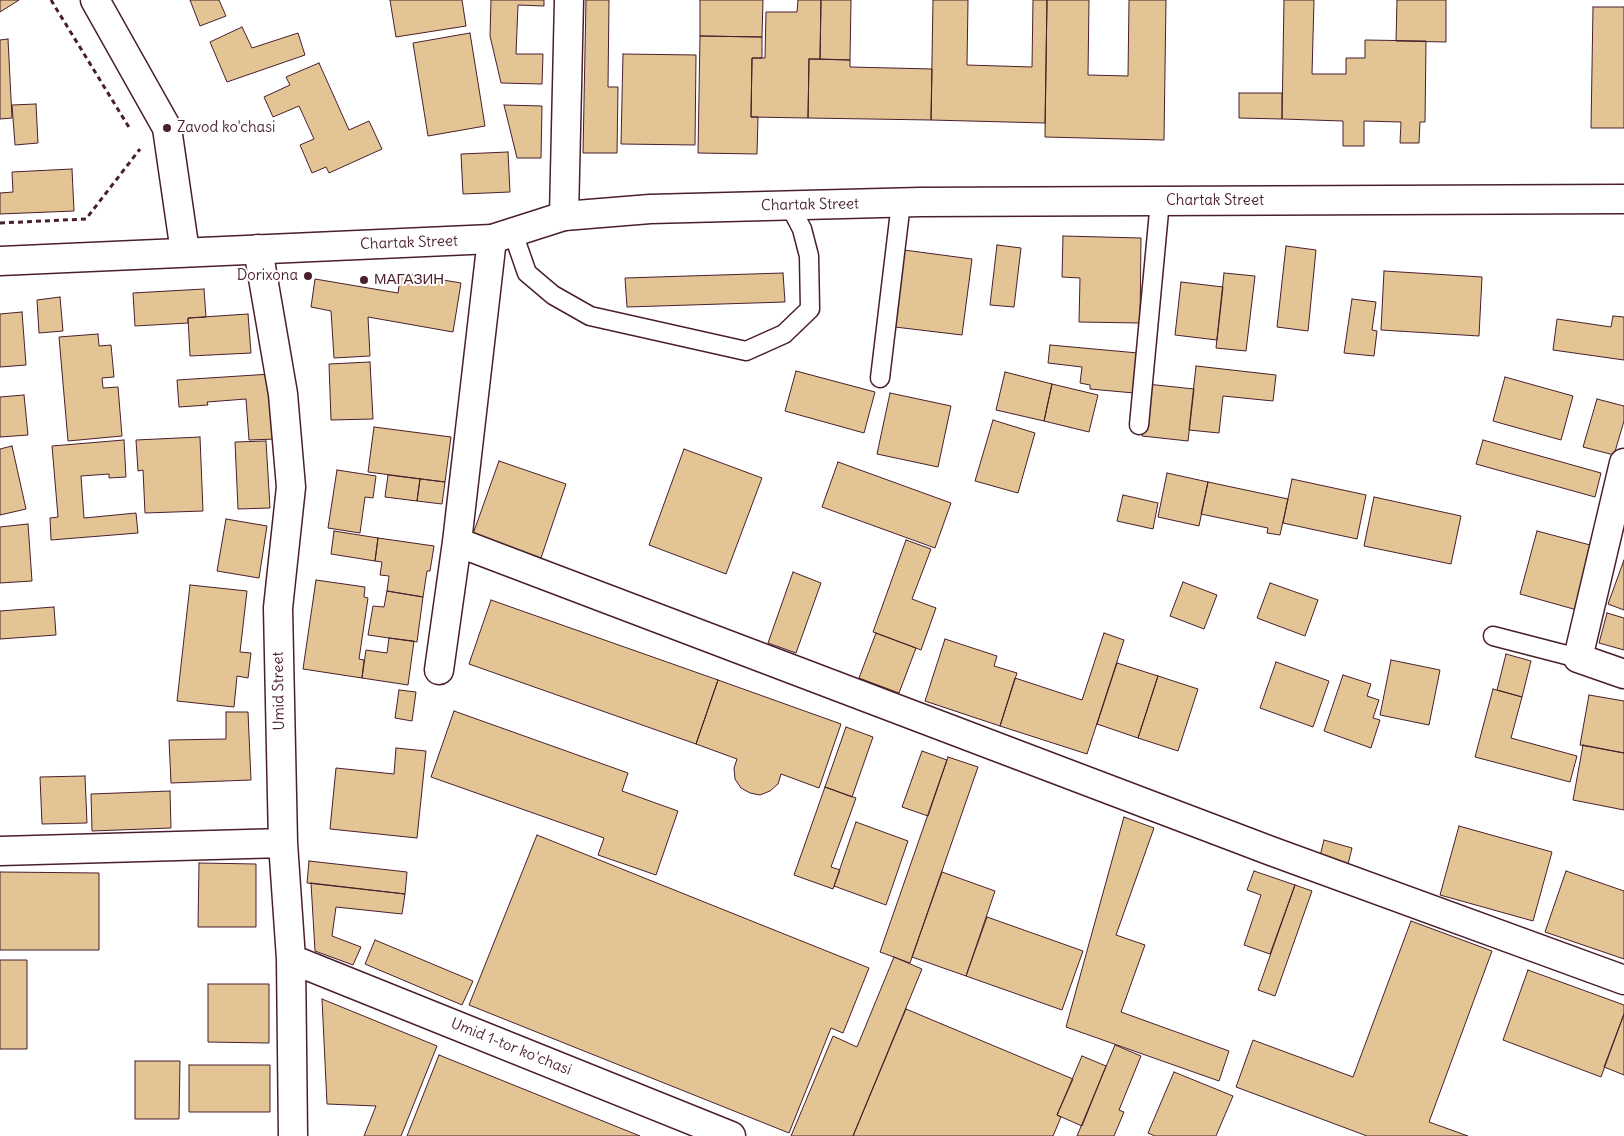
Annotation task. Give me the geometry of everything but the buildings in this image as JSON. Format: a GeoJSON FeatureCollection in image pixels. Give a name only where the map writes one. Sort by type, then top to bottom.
{"type":"FeatureCollection","features":[{"type":"Feature","properties":{"kind":"street"},"geometry":{"type":"LineString","coordinates":[[95,0],[167,128],[185,252]]}},
{"type":"Feature","properties":{"kind":"street"},"geometry":{"type":"LineString","coordinates":[[564,216],[570,0]]}},
{"type":"Feature","properties":{"kind":"street","name":"Chartak Street"},"geometry":{"type":"LineString","coordinates":[[0,261],[503,236],[564,216],[650,209],[901,203],[1624,199]]}},
{"type":"Feature","properties":{"kind":"street"},"geometry":{"type":"LineString","coordinates":[[439,670],[503,236]]}},
{"type":"Feature","properties":{"kind":"street","name":"Umid Street"},"geometry":{"type":"LineString","coordinates":[[258,249],[283,394],[291,487],[278,608],[283,843],[291,958],[293,1136]]}},
{"type":"Feature","properties":{"kind":"street"},"geometry":{"type":"LineString","coordinates":[[1624,463],[1578,658],[1624,674]]}},
{"type":"Feature","properties":{"kind":"street"},"geometry":{"type":"LineString","coordinates":[[457,542],[1271,851],[1624,980]]}},
{"type":"Feature","properties":{"kind":"street"},"geometry":{"type":"LineString","coordinates":[[0,851],[283,843]]}},
{"type":"Feature","properties":{"kind":"street","name":"Umid 1-tor koʻchasi"},"geometry":{"type":"LineString","coordinates":[[291,958],[731,1136]]}},
{"type":"Feature","properties":{"kind":"lane"},"geometry":{"type":"LineString","coordinates":[[1139,425],[1160,201]]}},
{"type":"Feature","properties":{"kind":"lane"},"geometry":{"type":"LineString","coordinates":[[880,378],[901,203]]}},
{"type":"Feature","properties":{"kind":"lane"},"geometry":{"type":"LineString","coordinates":[[503,236],[527,273],[553,295],[590,316],[746,351],[784,334],[810,309],[809,256],[802,229],[790,206]]}},
{"type":"Feature","properties":{"kind":"lane"},"geometry":{"type":"LineString","coordinates":[[1493,636],[1578,658]]}},
{"type":"Feature","properties":{"kind":"path"},"geometry":{"type":"LineString","coordinates":[[51,0],[132,131]]}},
{"type":"Feature","properties":{"kind":"path"},"geometry":{"type":"LineString","coordinates":[[0,223],[86,219],[142,147]]}},
{"type":"Feature","properties":{"kind":"place","name":"Zavod ko'chasi"},"geometry":{"type":"Point","coordinates":[167,128]}},
{"type":"Feature","properties":{"kind":"place","name":"Dorixona"},"geometry":{"type":"Point","coordinates":[308,276]}},
{"type":"Feature","properties":{"kind":"place","name":"МАГАЗИН"},"geometry":{"type":"Point","coordinates":[364,280]}}]}
